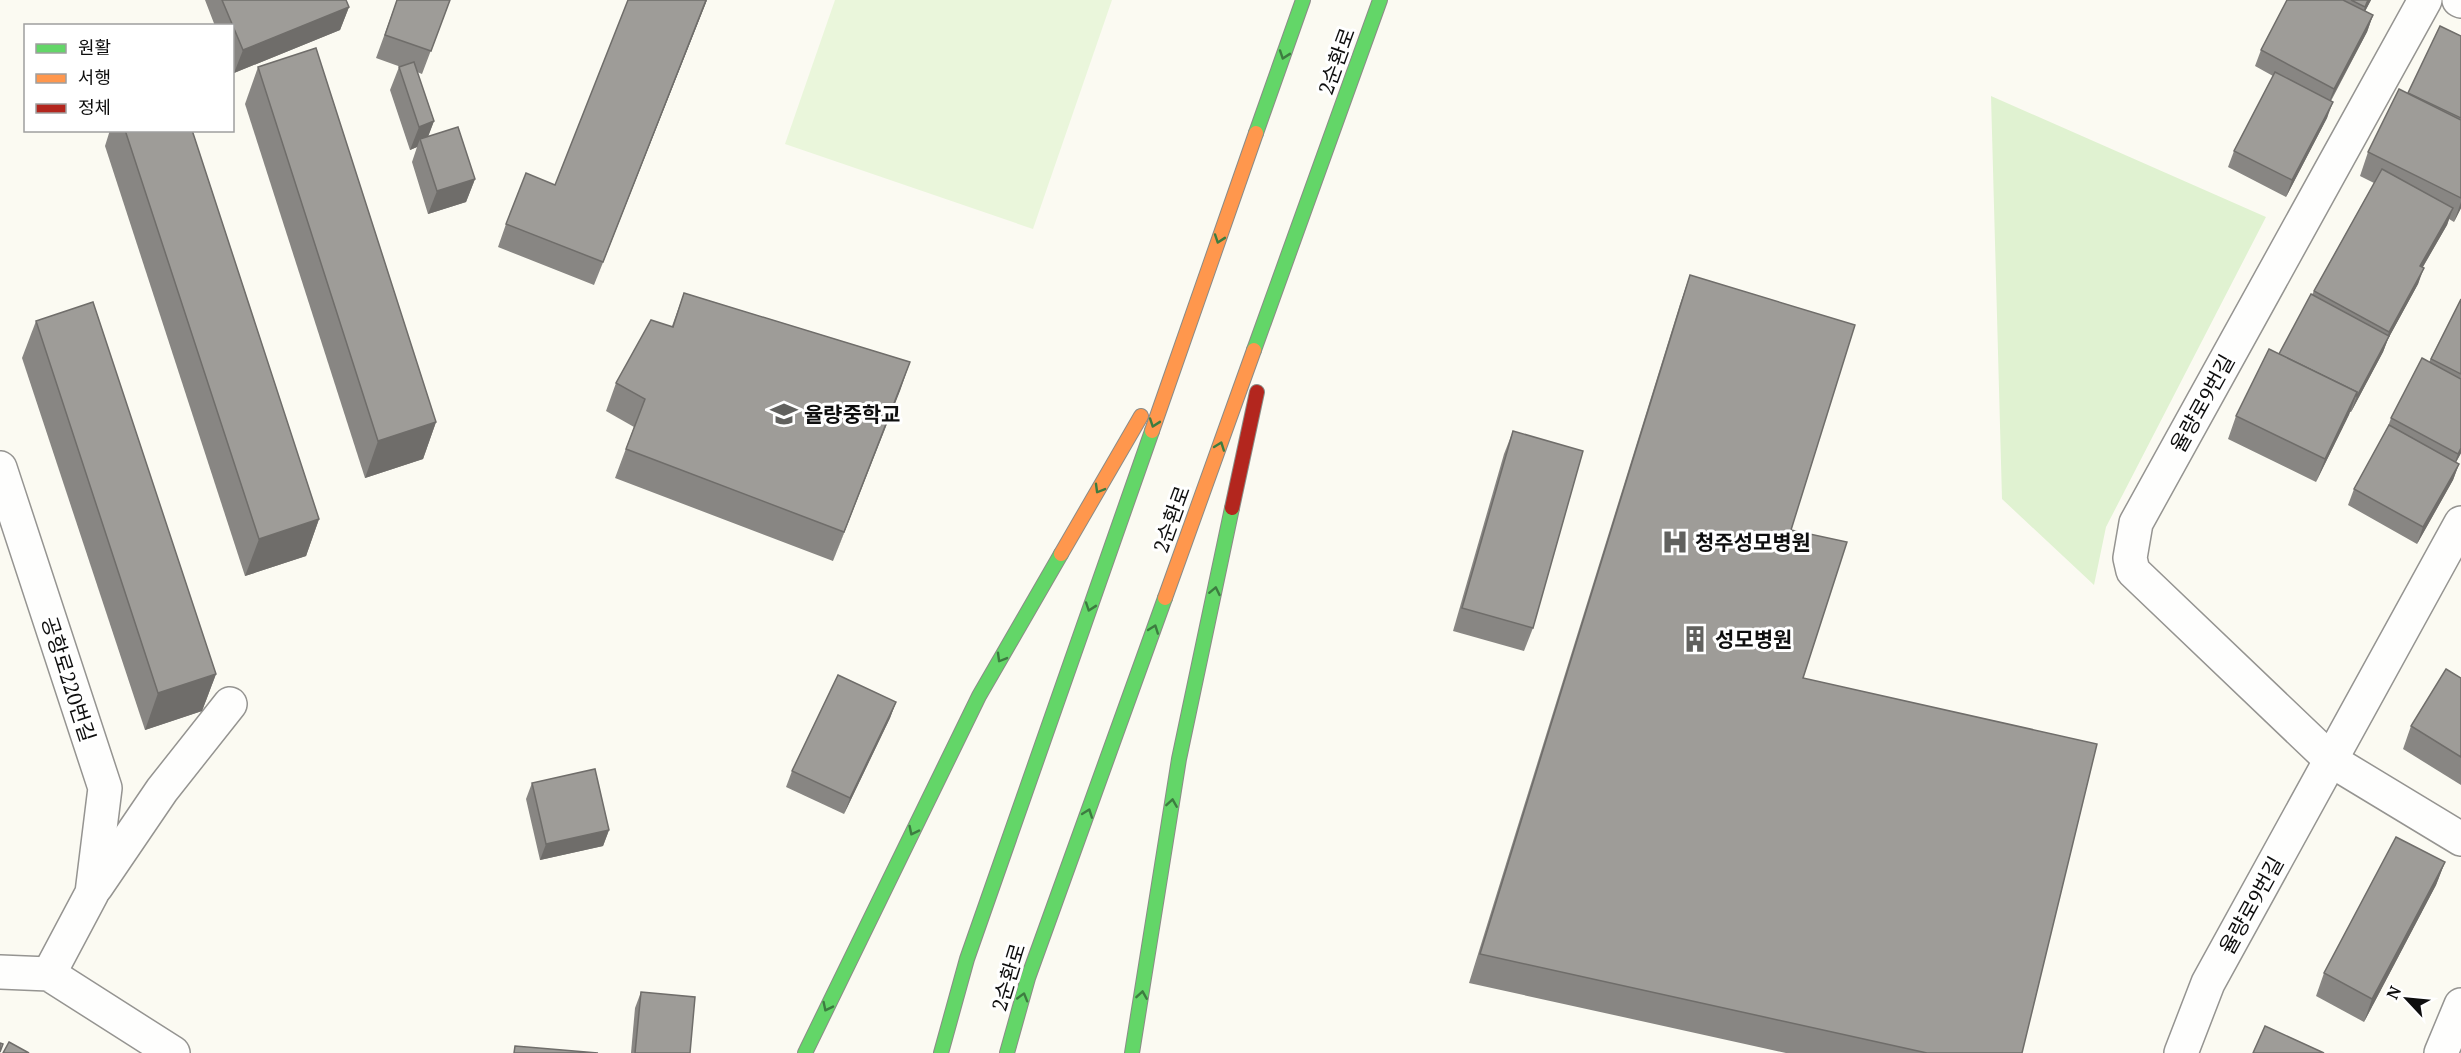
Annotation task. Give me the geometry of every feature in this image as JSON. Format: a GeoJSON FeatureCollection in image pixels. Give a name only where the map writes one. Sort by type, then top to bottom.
{"type":"FeatureCollection","features":[{"type":"Feature","properties":{"kind":"street","name":"2순환로"},"geometry":{"type":"LineString","coordinates":[[941,1053],[967,959],[1303,0]]}},
{"type":"Feature","properties":{"kind":"street","name":"2순환로"},"geometry":{"type":"LineString","coordinates":[[1007,1053],[1028,978],[1380,0]]}},
{"type":"Feature","properties":{"kind":"street","name":"율량로9번길"},"geometry":{"type":"LineString","coordinates":[[2332,761],[2133,571],[2130,558],[2136,523],[2426,0]]}},
{"type":"Feature","properties":{"kind":"street"},"geometry":{"type":"LineString","coordinates":[[1132,1053],[1179,759],[1284,269]]}},
{"type":"Feature","properties":{"kind":"street"},"geometry":{"type":"LineString","coordinates":[[805,1053],[979,696],[1181,347]]}},
{"type":"Feature","properties":{"kind":"street","name":"공항로220번길"},"geometry":{"type":"LineString","coordinates":[[0,468],[105,788],[92,893]]}},
{"type":"Feature","properties":{"kind":"street","name":"율량로9번길"},"geometry":{"type":"LineString","coordinates":[[2181,1053],[2208,983],[2461,523]]}},
{"type":"Feature","properties":{"kind":"street","name":"공항로220번길"},"geometry":{"type":"LineString","coordinates":[[49,974],[92,893],[162,790],[230,704]]}},
{"type":"Feature","properties":{"kind":"street"},"geometry":{"type":"LineString","coordinates":[[2332,761],[2461,839]]}},
{"type":"Feature","properties":{"kind":"street"},"geometry":{"type":"LineString","coordinates":[[0,972],[49,974],[173,1053]]}},
{"type":"Feature","properties":{"kind":"street"},"geometry":{"type":"LineString","coordinates":[[2440,1053],[2461,1005]]}},
{"type":"Feature","properties":{"kind":"green space"},"geometry":{"type":"Polygon","coordinates":[[[835,0],[1112,0],[1033,229],[785,144],[835,0]]]}},
{"type":"Feature","properties":{"kind":"green space"},"geometry":{"type":"Polygon","coordinates":[[[1991,96],[2266,217],[2106,527],[2094,585],[2002,499],[1991,96]]]}},
{"type":"Feature","properties":{"kind":"building"},"geometry":{"type":"Polygon","coordinates":[[[222,0],[346,0],[349,7],[243,50],[222,0]]]}},
{"type":"Feature","properties":{"kind":"building"},"geometry":{"type":"Polygon","coordinates":[[[397,0],[450,0],[431,51],[385,35],[397,0]]]}},
{"type":"Feature","properties":{"kind":"building"},"geometry":{"type":"Polygon","coordinates":[[[628,0],[706,0],[603,262],[506,224],[526,173],[555,185],[628,0]]]}},
{"type":"Feature","properties":{"kind":"building"},"geometry":{"type":"Polygon","coordinates":[[[2287,0],[2343,0],[2373,15],[2334,89],[2261,50],[2287,0]]]}},
{"type":"Feature","properties":{"kind":"building"},"geometry":{"type":"Polygon","coordinates":[[[2351,0],[2368,0],[2365,7],[2351,0]]]}},
{"type":"Feature","properties":{"kind":"building"},"geometry":{"type":"Polygon","coordinates":[[[2440,26],[2461,36],[2461,118],[2408,93],[2440,26]]]}},
{"type":"Feature","properties":{"kind":"building"},"geometry":{"type":"Polygon","coordinates":[[[316,48],[436,422],[378,441],[258,67],[316,48]]]}},
{"type":"Feature","properties":{"kind":"building"},"geometry":{"type":"Polygon","coordinates":[[[414,62],[434,121],[419,127],[399,67],[414,62]]]}},
{"type":"Feature","properties":{"kind":"building"},"geometry":{"type":"Polygon","coordinates":[[[2275,72],[2333,102],[2292,180],[2234,151],[2275,72]]]}},
{"type":"Feature","properties":{"kind":"building"},"geometry":{"type":"Polygon","coordinates":[[[2399,89],[2461,120],[2461,198],[2368,152],[2399,89]]]}},
{"type":"Feature","properties":{"kind":"building"},"geometry":{"type":"Polygon","coordinates":[[[458,127],[475,179],[437,191],[420,139],[458,127]]]}},
{"type":"Feature","properties":{"kind":"building"},"geometry":{"type":"Polygon","coordinates":[[[126,132],[193,132],[319,519],[259,539],[126,132]]]}},
{"type":"Feature","properties":{"kind":"building"},"geometry":{"type":"Polygon","coordinates":[[[2382,169],[2453,208],[2420,266],[2424,268],[2389,332],[2314,291],[2382,169]]]}},
{"type":"Feature","properties":{"kind":"building","name":"성모병원"},"geometry":{"type":"Polygon","coordinates":[[[1690,275],[1855,325],[1791,530],[1847,542],[1803,678],[2097,744],[2022,1053],[1927,1053],[1480,954],[1690,275]]]}},
{"type":"Feature","properties":{"kind":"building"},"geometry":{"type":"Polygon","coordinates":[[[684,293],[910,362],[844,532],[626,449],[645,399],[616,383],[651,320],[673,327],[684,293]]]}},
{"type":"Feature","properties":{"kind":"building"},"geometry":{"type":"Polygon","coordinates":[[[2311,294],[2389,336],[2357,396],[2357,392],[2279,354],[2311,294]]]}},
{"type":"Feature","properties":{"kind":"building"},"geometry":{"type":"Polygon","coordinates":[[[2461,299],[2461,374],[2431,359],[2461,299]]]}},
{"type":"Feature","properties":{"kind":"building"},"geometry":{"type":"Polygon","coordinates":[[[93,302],[216,674],[158,693],[36,321],[93,302]]]}},
{"type":"Feature","properties":{"kind":"building"},"geometry":{"type":"Polygon","coordinates":[[[2269,349],[2357,392],[2325,459],[2236,416],[2269,349]]]}},
{"type":"Feature","properties":{"kind":"building"},"geometry":{"type":"Polygon","coordinates":[[[2422,358],[2461,379],[2461,448],[2458,454],[2391,418],[2422,358]]]}},
{"type":"Feature","properties":{"kind":"building"},"geometry":{"type":"Polygon","coordinates":[[[2389,425],[2459,464],[2423,527],[2354,489],[2389,425]]]}},
{"type":"Feature","properties":{"kind":"building"},"geometry":{"type":"Polygon","coordinates":[[[1513,431],[1583,451],[1533,628],[1462,608],[1513,431]]]}},
{"type":"Feature","properties":{"kind":"building"},"geometry":{"type":"Polygon","coordinates":[[[2446,669],[2461,678],[2461,757],[2411,726],[2446,669]]]}},
{"type":"Feature","properties":{"kind":"building"},"geometry":{"type":"Polygon","coordinates":[[[838,675],[896,702],[850,798],[792,771],[838,675]]]}},
{"type":"Feature","properties":{"kind":"building"},"geometry":{"type":"Polygon","coordinates":[[[595,769],[609,830],[546,844],[532,783],[595,769]]]}},
{"type":"Feature","properties":{"kind":"building"},"geometry":{"type":"Polygon","coordinates":[[[2396,837],[2445,862],[2372,999],[2324,973],[2396,837]]]}},
{"type":"Feature","properties":{"kind":"building"},"geometry":{"type":"Polygon","coordinates":[[[641,992],[695,997],[690,1053],[635,1053],[641,992]]]}},
{"type":"Feature","properties":{"kind":"building"},"geometry":{"type":"Polygon","coordinates":[[[2265,1026],[2324,1053],[2253,1053],[2265,1026]]]}},
{"type":"Feature","properties":{"kind":"building"},"geometry":{"type":"Polygon","coordinates":[[[9,1042],[29,1053],[3,1053],[9,1042]]]}},
{"type":"Feature","properties":{"kind":"building"},"geometry":{"type":"Polygon","coordinates":[[[515,1046],[598,1053],[514,1053],[515,1046]]]}},
{"type":"Feature","properties":{"kind":"traffic: fast"},"geometry":{"type":"LineString","coordinates":[[1256,133],[1303,0]]}},
{"type":"Feature","properties":{"kind":"traffic: fast"},"geometry":{"type":"LineString","coordinates":[[1254,350],[1380,0]]}},
{"type":"Feature","properties":{"kind":"traffic: fast"},"geometry":{"type":"LineString","coordinates":[[941,1053],[967,959],[1152,431]]}},
{"type":"Feature","properties":{"kind":"traffic: fast"},"geometry":{"type":"LineString","coordinates":[[1132,1053],[1179,759],[1232,508]]}},
{"type":"Feature","properties":{"kind":"traffic: fast"},"geometry":{"type":"LineString","coordinates":[[805,1053],[979,696],[1061,554]]}},
{"type":"Feature","properties":{"kind":"traffic: fast"},"geometry":{"type":"LineString","coordinates":[[1007,1053],[1028,978],[1165,598]]}},
{"type":"Feature","properties":{"kind":"traffic: slow"},"geometry":{"type":"LineString","coordinates":[[1152,431],[1256,133]]}},
{"type":"Feature","properties":{"kind":"traffic: slow"},"geometry":{"type":"LineString","coordinates":[[1165,598],[1254,350]]}},
{"type":"Feature","properties":{"kind":"traffic: slow"},"geometry":{"type":"LineString","coordinates":[[1061,554],[1141,416]]}},
{"type":"Feature","properties":{"kind":"traffic: jam"},"geometry":{"type":"LineString","coordinates":[[1232,508],[1257,392]]}},
{"type":"Feature","properties":{"kind":"place","name":"율량중학교"},"geometry":{"type":"Point","coordinates":[784,414]}},
{"type":"Feature","properties":{"kind":"place","name":"청주성모병원"},"geometry":{"type":"Point","coordinates":[1675,542]}},
{"type":"Feature","properties":{"kind":"place","name":"성모병원"},"geometry":{"type":"Point","coordinates":[1695,639]}}]}
